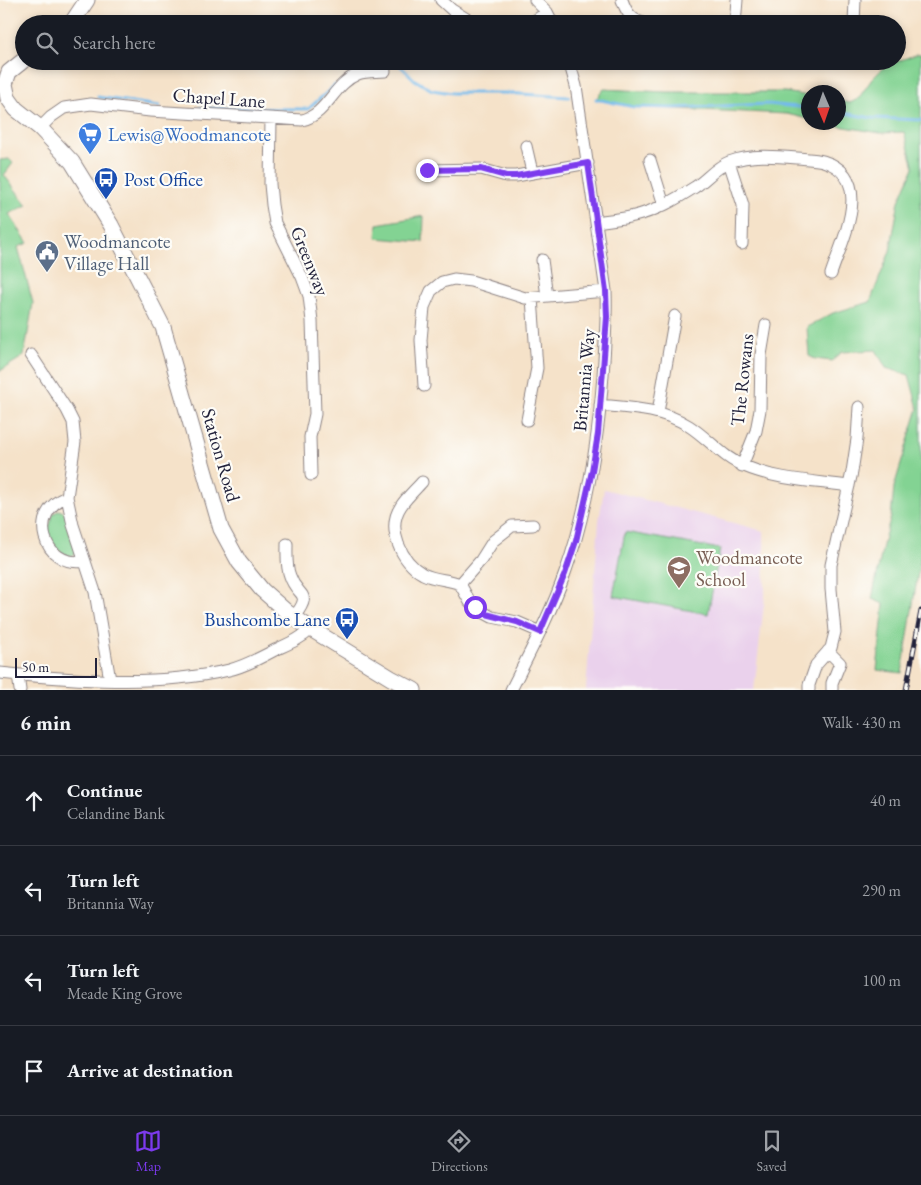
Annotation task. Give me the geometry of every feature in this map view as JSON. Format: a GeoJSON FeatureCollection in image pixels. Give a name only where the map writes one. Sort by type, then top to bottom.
{"type":"FeatureCollection","features":[{"type":"Feature","properties":{"kind":"street"},"geometry":{"type":"LineString","coordinates":[[77,15],[87,0]]}},
{"type":"Feature","properties":{"kind":"street"},"geometry":{"type":"LineString","coordinates":[[441,0],[461,15]]}},
{"type":"Feature","properties":{"kind":"street"},"geometry":{"type":"LineString","coordinates":[[535,0],[548,15]]}},
{"type":"Feature","properties":{"kind":"street"},"geometry":{"type":"LineString","coordinates":[[622,0],[629,15]]}},
{"type":"Feature","properties":{"kind":"street"},"geometry":{"type":"LineString","coordinates":[[736,15],[737,0]]}},
{"type":"Feature","properties":{"kind":"street"},"geometry":{"type":"LineString","coordinates":[[855,15],[856,0]]}},
{"type":"Feature","properties":{"kind":"street"},"geometry":{"type":"LineString","coordinates":[[542,15],[546,12]]}},
{"type":"Feature","properties":{"kind":"street"},"geometry":{"type":"LineString","coordinates":[[15,66],[4,74],[8,98],[16,109]]}},
{"type":"Feature","properties":{"kind":"street","name":"Britannia Way"},"geometry":{"type":"LineString","coordinates":[[511,690],[540,632],[565,574],[576,541],[592,471],[598,434],[607,317],[606,291],[588,163],[572,70]]}},
{"type":"Feature","properties":{"kind":"street","name":"Chapel Lane"},"geometry":{"type":"LineString","coordinates":[[40,128],[64,108],[91,104],[150,111],[302,120],[314,116],[322,110],[339,86],[351,78],[364,73],[385,72]]}},
{"type":"Feature","properties":{"kind":"street"},"geometry":{"type":"LineString","coordinates":[[0,102],[16,109]]}},
{"type":"Feature","properties":{"kind":"street","name":"Station Road"},"geometry":{"type":"LineString","coordinates":[[16,109],[40,128],[72,162],[110,226],[163,327],[221,529],[239,562],[262,590],[294,617],[391,678],[414,690]]}},
{"type":"Feature","properties":{"kind":"street","name":"Greenway"},"geometry":{"type":"LineString","coordinates":[[271,119],[270,184],[275,223],[302,277],[309,296],[312,321],[315,414],[310,437],[311,475]]}},
{"type":"Feature","properties":{"kind":"street"},"geometry":{"type":"LineString","coordinates":[[526,146],[532,172]]}},
{"type":"Feature","properties":{"kind":"street"},"geometry":{"type":"LineString","coordinates":[[596,222],[634,216],[664,205],[698,185],[712,172],[729,162],[763,155],[818,160],[832,165],[843,174],[851,190],[853,204],[831,274]]}},
{"type":"Feature","properties":{"kind":"street"},"geometry":{"type":"LineString","coordinates":[[650,160],[664,205]]}},
{"type":"Feature","properties":{"kind":"street"},"geometry":{"type":"LineString","coordinates":[[729,162],[743,205],[742,244]]}},
{"type":"Feature","properties":{"kind":"street"},"geometry":{"type":"LineString","coordinates":[[427,170],[481,169],[506,176],[588,163]]}},
{"type":"Feature","properties":{"kind":"street"},"geometry":{"type":"LineString","coordinates":[[542,260],[548,296]]}},
{"type":"Feature","properties":{"kind":"street"},"geometry":{"type":"LineString","coordinates":[[424,386],[421,328],[428,296],[438,284],[448,280],[471,281],[516,296],[532,298],[606,291]]}},
{"type":"Feature","properties":{"kind":"street"},"geometry":{"type":"LineString","coordinates":[[527,420],[537,368],[532,298]]}},
{"type":"Feature","properties":{"kind":"street"},"geometry":{"type":"LineString","coordinates":[[658,412],[675,316]]}},
{"type":"Feature","properties":{"kind":"street","name":"The Rowans"},"geometry":{"type":"LineString","coordinates":[[742,466],[756,431],[760,410],[761,355],[766,325]]}},
{"type":"Feature","properties":{"kind":"street"},"geometry":{"type":"LineString","coordinates":[[31,355],[67,410],[72,422],[75,442],[67,497],[73,524],[95,592],[110,680]]}},
{"type":"Feature","properties":{"kind":"street"},"geometry":{"type":"LineString","coordinates":[[600,405],[658,412],[689,426],[742,466],[766,474],[849,486]]}},
{"type":"Feature","properties":{"kind":"street"},"geometry":{"type":"LineString","coordinates":[[809,690],[816,665],[831,648],[835,632],[831,565],[852,472],[859,407]]}},
{"type":"Feature","properties":{"kind":"street"},"geometry":{"type":"LineString","coordinates":[[422,482],[400,507],[397,515],[396,534],[401,550],[410,564],[423,574],[460,584],[470,602],[492,617],[517,622],[540,632]]}},
{"type":"Feature","properties":{"kind":"street"},"geometry":{"type":"LineString","coordinates":[[67,497],[60,499],[49,510],[44,524],[45,539],[52,551],[62,559],[75,563],[85,561]]}},
{"type":"Feature","properties":{"kind":"street"},"geometry":{"type":"LineString","coordinates":[[460,584],[481,560],[493,541],[512,526],[533,525]]}},
{"type":"Feature","properties":{"kind":"street"},"geometry":{"type":"LineString","coordinates":[[287,544],[290,576],[304,598],[302,606],[294,617]]}},
{"type":"Feature","properties":{"kind":"street"},"geometry":{"type":"LineString","coordinates":[[0,673],[110,680],[162,679],[207,674],[231,670],[250,663],[304,637],[311,629]]}},
{"type":"Feature","properties":{"kind":"street"},"geometry":{"type":"LineString","coordinates":[[828,651],[840,664],[832,683],[832,690]]}},
{"type":"Feature","properties":{"kind":"street"},"geometry":{"type":"LineString","coordinates":[[18,675],[20,690]]}},
{"type":"Feature","properties":{"kind":"shaded area","name":"Woodmancote School"},"geometry":{"type":"Polygon","coordinates":[[[604,489],[764,531],[765,595],[754,690],[586,690],[599,521],[604,489]]]}},
{"type":"Feature","properties":{"kind":"green space"},"geometry":{"type":"Polygon","coordinates":[[[921,54],[921,554],[902,673],[877,670],[884,604],[872,599],[885,536],[891,517],[894,487],[918,408],[909,375],[886,368],[876,350],[842,352],[832,361],[815,359],[809,356],[807,327],[833,313],[870,302],[890,251],[899,201],[914,167],[904,132],[880,133],[846,127],[846,102],[850,103],[858,99],[881,70],[906,70],[906,58],[921,54]]]}},
{"type":"Feature","properties":{"kind":"green space"},"geometry":{"type":"Polygon","coordinates":[[[604,89],[666,92],[785,92],[801,95],[801,117],[787,114],[634,107],[596,99],[604,89]]]}},
{"type":"Feature","properties":{"kind":"green space"},"geometry":{"type":"Polygon","coordinates":[[[9,159],[13,163],[4,175],[27,205],[9,214],[28,243],[18,247],[33,303],[24,356],[0,371],[0,160],[9,159]]]}},
{"type":"Feature","properties":{"kind":"green space"},"geometry":{"type":"Polygon","coordinates":[[[424,216],[423,242],[376,238],[377,224],[424,216]]]}},
{"type":"Feature","properties":{"kind":"green space"},"geometry":{"type":"Polygon","coordinates":[[[59,510],[66,513],[78,553],[70,557],[55,548],[48,531],[53,514],[59,510]]]}},
{"type":"Feature","properties":{"kind":"green space"},"geometry":{"type":"Polygon","coordinates":[[[625,532],[720,549],[708,614],[613,596],[625,532]]]}},
{"type":"Feature","properties":{"kind":"waterway"},"geometry":{"type":"LineString","coordinates":[[404,70],[415,80],[432,90],[452,93],[505,93],[569,97]]}},
{"type":"Feature","properties":{"kind":"waterway"},"geometry":{"type":"LineString","coordinates":[[200,108],[308,109],[335,85]]}},
{"type":"Feature","properties":{"kind":"waterway"},"geometry":{"type":"LineString","coordinates":[[98,97],[159,106]]}},
{"type":"Feature","properties":{"kind":"waterway"},"geometry":{"type":"LineString","coordinates":[[596,99],[634,107],[672,108],[768,104],[801,107]]}},
{"type":"Feature","properties":{"kind":"waterway"},"geometry":{"type":"LineString","coordinates":[[846,113],[872,118],[921,120]]}},
{"type":"Feature","properties":{"kind":"railway"},"geometry":{"type":"LineString","coordinates":[[906,690],[921,611]]}},
{"type":"Feature","properties":{"kind":"place","name":"Lewis@Woodmancote"},"geometry":{"type":"Point","coordinates":[90,155]}},
{"type":"Feature","properties":{"kind":"place","name":"Post Office"},"geometry":{"type":"Point","coordinates":[106,200]}},
{"type":"Feature","properties":{"kind":"place","name":"Woodmancote Village Hall"},"geometry":{"type":"Point","coordinates":[47,273]}},
{"type":"Feature","properties":{"kind":"place","name":"Woodmancote School"},"geometry":{"type":"Point","coordinates":[679,589]}},
{"type":"Feature","properties":{"kind":"place","name":"Bushcombe Lane"},"geometry":{"type":"Point","coordinates":[347,640]}},
{"type":"Feature","properties":{"kind":"route"},"geometry":{"type":"LineString","coordinates":[[427,170],[481,169],[506,176],[516,176],[588,163],[606,291],[607,317],[598,434],[592,471],[576,541],[565,574],[540,632],[508,619],[492,617],[475,607]]}}]}
